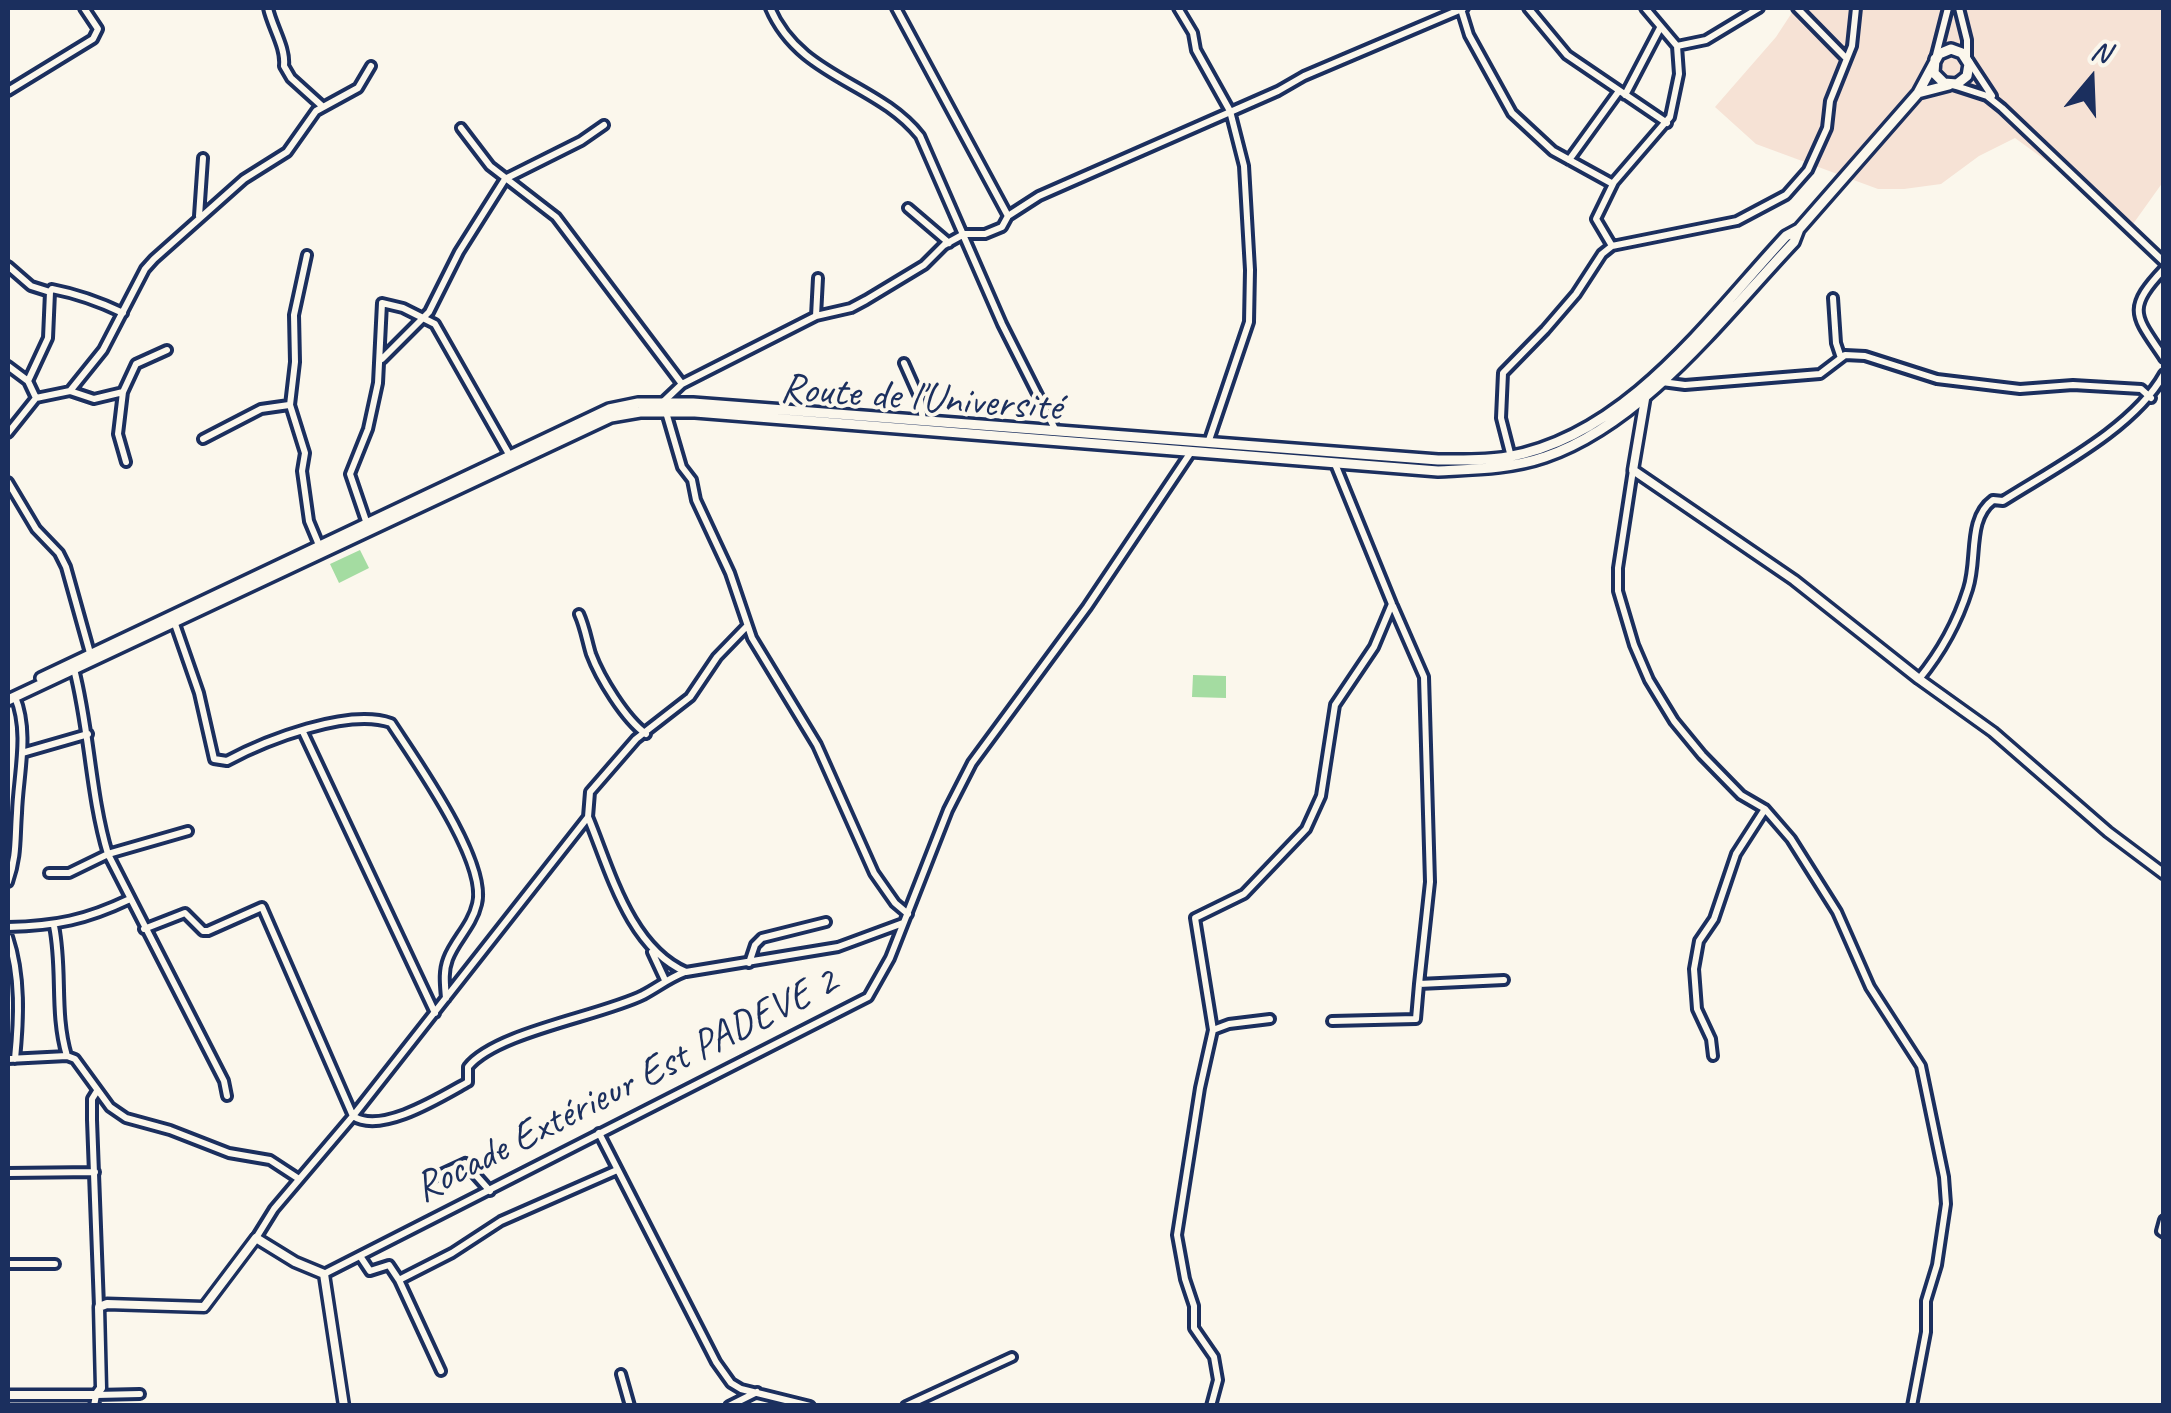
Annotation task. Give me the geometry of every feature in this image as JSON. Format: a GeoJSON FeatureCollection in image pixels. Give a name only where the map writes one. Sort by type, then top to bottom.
{"type":"FeatureCollection","features":[{"type":"Feature","properties":{"kind":"main road"},"geometry":{"type":"LineString","coordinates":[[1918,93],[1951,85],[1966,76],[1967,58],[1950,49],[1935,59],[1933,66],[1938,79],[1951,85]]}},
{"type":"Feature","properties":{"kind":"main road","name":"Route de l'Université"},"geometry":{"type":"LineString","coordinates":[[738,412],[923,421],[1438,460],[1511,457],[1584,430],[1642,391],[1786,236],[1798,230],[1918,93],[1935,59]]}},
{"type":"Feature","properties":{"kind":"main road","name":"Route de l'Université"},"geometry":{"type":"LineString","coordinates":[[10,697],[90,654],[608,409],[664,407],[738,412],[1438,471],[1513,466],[1546,457],[1588,438],[1645,399],[1794,242],[1798,230]]}},
{"type":"Feature","properties":{"kind":"main road","name":"Route de l'Université"},"geometry":{"type":"LineString","coordinates":[[10,697],[175,624],[612,417],[664,407]]}},
{"type":"Feature","properties":{"kind":"street"},"geometry":{"type":"LineString","coordinates":[[8,91],[92,39],[98,29],[84,8]]}},
{"type":"Feature","properties":{"kind":"street"},"geometry":{"type":"LineString","coordinates":[[268,8],[285,56],[284,66],[291,78],[322,106]]}},
{"type":"Feature","properties":{"kind":"street"},"geometry":{"type":"LineString","coordinates":[[770,8],[779,27],[794,44],[835,78],[903,115],[920,136],[1002,324],[1057,432]]}},
{"type":"Feature","properties":{"kind":"street"},"geometry":{"type":"LineString","coordinates":[[896,8],[1008,216]]}},
{"type":"Feature","properties":{"kind":"street"},"geometry":{"type":"LineString","coordinates":[[1178,8],[1194,32],[1196,50],[1230,111],[1244,166],[1249,322],[1208,444]]}},
{"type":"Feature","properties":{"kind":"street"},"geometry":{"type":"LineString","coordinates":[[144,929],[185,913],[208,931],[262,907],[353,1116],[369,1122],[427,1104],[468,1082],[468,1067],[489,1051],[644,994],[664,980],[686,972],[838,948],[907,918],[874,872],[817,745],[747,626],[730,573],[696,500],[692,480],[682,467],[664,407],[682,384],[816,316],[851,308],[924,265],[964,234],[985,234],[1002,227],[1008,216],[1039,196],[1462,8],[1469,35],[1512,113],[1553,151],[1613,184]]}},
{"type":"Feature","properties":{"kind":"street"},"geometry":{"type":"LineString","coordinates":[[1528,8],[1568,55],[1667,123]]}},
{"type":"Feature","properties":{"kind":"street"},"geometry":{"type":"LineString","coordinates":[[1612,246],[1596,219],[1613,184],[1667,123],[1676,100],[1677,46],[1645,8]]}},
{"type":"Feature","properties":{"kind":"street"},"geometry":{"type":"LineString","coordinates":[[1677,46],[1706,40],[1760,8]]}},
{"type":"Feature","properties":{"kind":"street"},"geometry":{"type":"LineString","coordinates":[[1797,8],[1847,59]]}},
{"type":"Feature","properties":{"kind":"street"},"geometry":{"type":"LineString","coordinates":[[1511,457],[1501,418],[1502,374],[1576,294],[1602,254],[1612,246],[1737,221],[1786,195],[1808,170],[1827,128],[1830,101],[1852,46],[1856,8]]}},
{"type":"Feature","properties":{"kind":"street"},"geometry":{"type":"LineString","coordinates":[[1935,59],[1948,8]]}},
{"type":"Feature","properties":{"kind":"street"},"geometry":{"type":"LineString","coordinates":[[1959,8],[1967,58],[2002,108]]}},
{"type":"Feature","properties":{"kind":"street"},"geometry":{"type":"LineString","coordinates":[[1569,160],[1622,93],[1660,28]]}},
{"type":"Feature","properties":{"kind":"street"},"geometry":{"type":"LineString","coordinates":[[70,391],[104,350],[145,269],[244,179],[287,152],[322,106],[358,88],[371,66]]}},
{"type":"Feature","properties":{"kind":"street"},"geometry":{"type":"LineString","coordinates":[[1951,85],[1988,96],[2164,266],[2136,305],[2137,318],[2164,358]]}},
{"type":"Feature","properties":{"kind":"street"},"geometry":{"type":"LineString","coordinates":[[381,360],[424,317],[505,180],[581,142],[604,125]]}},
{"type":"Feature","properties":{"kind":"street"},"geometry":{"type":"LineString","coordinates":[[461,128],[490,166],[556,217],[682,384]]}},
{"type":"Feature","properties":{"kind":"street"},"geometry":{"type":"LineString","coordinates":[[199,217],[204,158]]}},
{"type":"Feature","properties":{"kind":"street"},"geometry":{"type":"LineString","coordinates":[[908,208],[950,243]]}},
{"type":"Feature","properties":{"kind":"street"},"geometry":{"type":"LineString","coordinates":[[307,255],[294,315],[296,362],[290,405],[305,453],[302,471],[309,520],[319,545]]}},
{"type":"Feature","properties":{"kind":"street"},"geometry":{"type":"LineString","coordinates":[[8,266],[31,286],[88,297],[124,313]]}},
{"type":"Feature","properties":{"kind":"street"},"geometry":{"type":"LineString","coordinates":[[816,316],[818,278]]}},
{"type":"Feature","properties":{"kind":"street"},"geometry":{"type":"LineString","coordinates":[[28,382],[48,338],[50,292]]}},
{"type":"Feature","properties":{"kind":"street"},"geometry":{"type":"LineString","coordinates":[[1832,298],[1841,358]]}},
{"type":"Feature","properties":{"kind":"street"},"geometry":{"type":"LineString","coordinates":[[367,524],[350,474],[371,419],[381,360],[382,303],[435,324],[510,456]]}},
{"type":"Feature","properties":{"kind":"street"},"geometry":{"type":"LineString","coordinates":[[126,462],[118,434],[122,392],[136,364],[167,350]]}},
{"type":"Feature","properties":{"kind":"street"},"geometry":{"type":"LineString","coordinates":[[1662,382],[1685,385],[1820,374],[1841,358],[1865,356],[1937,379],[2020,389],[2074,385],[2140,389],[2150,398]]}},
{"type":"Feature","properties":{"kind":"street"},"geometry":{"type":"LineString","coordinates":[[904,363],[915,385],[923,421]]}},
{"type":"Feature","properties":{"kind":"street"},"geometry":{"type":"LineString","coordinates":[[8,366],[28,382],[36,398]]}},
{"type":"Feature","properties":{"kind":"street"},"geometry":{"type":"LineString","coordinates":[[1919,679],[1953,632],[1970,584],[1981,508],[1993,500],[2004,501],[2078,454],[2150,398],[2164,374]]}},
{"type":"Feature","properties":{"kind":"street"},"geometry":{"type":"LineString","coordinates":[[8,433],[36,398],[70,391],[94,398],[122,392]]}},
{"type":"Feature","properties":{"kind":"street"},"geometry":{"type":"LineString","coordinates":[[1645,399],[1618,568],[1618,591],[1634,645],[1649,680],[1674,721],[1741,795],[1765,809],[1792,839],[1825,889],[1870,987],[1921,1066],[1946,1204],[1937,1265],[1926,1302],[1926,1332],[1912,1406]]}},
{"type":"Feature","properties":{"kind":"street"},"geometry":{"type":"LineString","coordinates":[[203,439],[261,408],[290,405]]}},
{"type":"Feature","properties":{"kind":"street","name":"Rocade Extérieur Est PADEVE 2"},"geometry":{"type":"LineString","coordinates":[[324,1274],[868,997],[881,977],[948,810],[972,762],[1087,607],[1191,451]]}},
{"type":"Feature","properties":{"kind":"street"},"geometry":{"type":"LineString","coordinates":[[1332,1021],[1416,1020],[1430,882],[1424,677],[1335,462]]}},
{"type":"Feature","properties":{"kind":"street"},"geometry":{"type":"LineString","coordinates":[[1633,470],[1794,580],[1993,732],[2108,832],[2164,874]]}},
{"type":"Feature","properties":{"kind":"street"},"geometry":{"type":"LineString","coordinates":[[8,482],[36,529],[66,567],[90,654]]}},
{"type":"Feature","properties":{"kind":"street"},"geometry":{"type":"LineString","coordinates":[[1211,1406],[1218,1380],[1214,1356],[1194,1328],[1194,1306],[1177,1234],[1213,1030],[1195,918],[1244,894],[1306,829],[1321,796],[1335,706],[1374,647],[1392,604]]}},
{"type":"Feature","properties":{"kind":"street"},"geometry":{"type":"LineString","coordinates":[[580,614],[593,660],[604,680],[633,725],[646,734]]}},
{"type":"Feature","properties":{"kind":"street"},"geometry":{"type":"LineString","coordinates":[[175,624],[199,692],[214,759],[227,761],[329,722],[366,716],[391,722],[452,820],[479,890],[472,919],[448,956],[444,972],[446,1000]]}},
{"type":"Feature","properties":{"kind":"street"},"geometry":{"type":"LineString","coordinates":[[664,980],[588,817],[590,792],[636,739],[690,697],[717,657],[747,626]]}},
{"type":"Feature","properties":{"kind":"street"},"geometry":{"type":"LineString","coordinates":[[74,669],[88,734],[97,818],[108,854],[224,1081],[227,1096]]}},
{"type":"Feature","properties":{"kind":"street"},"geometry":{"type":"LineString","coordinates":[[8,882],[18,836],[22,753],[20,715],[10,697]]}},
{"type":"Feature","properties":{"kind":"street"},"geometry":{"type":"LineString","coordinates":[[303,732],[435,1013]]}},
{"type":"Feature","properties":{"kind":"street"},"geometry":{"type":"LineString","coordinates":[[22,753],[88,734]]}},
{"type":"Feature","properties":{"kind":"street"},"geometry":{"type":"LineString","coordinates":[[1713,1056],[1711,1039],[1698,1009],[1694,969],[1699,942],[1714,919],[1736,854],[1765,809]]}},
{"type":"Feature","properties":{"kind":"street"},"geometry":{"type":"LineString","coordinates":[[99,1307],[204,1307],[274,1209],[446,1000],[588,817]]}},
{"type":"Feature","properties":{"kind":"street"},"geometry":{"type":"LineString","coordinates":[[49,873],[69,873],[108,854],[188,831]]}},
{"type":"Feature","properties":{"kind":"street"},"geometry":{"type":"LineString","coordinates":[[8,927],[54,926],[96,915],[130,899]]}},
{"type":"Feature","properties":{"kind":"street"},"geometry":{"type":"LineString","coordinates":[[748,963],[754,945],[762,938],[826,922]]}},
{"type":"Feature","properties":{"kind":"street"},"geometry":{"type":"LineString","coordinates":[[54,926],[58,944],[58,1016],[67,1056]]}},
{"type":"Feature","properties":{"kind":"street"},"geometry":{"type":"LineString","coordinates":[[8,938],[17,983],[11,1059],[67,1056],[80,1064],[110,1107],[126,1118],[229,1152],[270,1160],[299,1179]]}},
{"type":"Feature","properties":{"kind":"street"},"geometry":{"type":"LineString","coordinates":[[650,946],[686,972]]}},
{"type":"Feature","properties":{"kind":"street"},"geometry":{"type":"LineString","coordinates":[[1420,984],[1504,980]]}},
{"type":"Feature","properties":{"kind":"street"},"geometry":{"type":"LineString","coordinates":[[1213,1030],[1270,1019]]}},
{"type":"Feature","properties":{"kind":"street"},"geometry":{"type":"LineString","coordinates":[[94,1406],[101,1388],[92,1099],[97,1091]]}},
{"type":"Feature","properties":{"kind":"street"},"geometry":{"type":"LineString","coordinates":[[600,1132],[716,1362],[731,1382],[742,1389],[810,1406]]}},
{"type":"Feature","properties":{"kind":"street"},"geometry":{"type":"LineString","coordinates":[[428,1180],[465,1163],[490,1191]]}},
{"type":"Feature","properties":{"kind":"street"},"geometry":{"type":"LineString","coordinates":[[399,1280],[452,1254],[501,1220],[617,1170]]}},
{"type":"Feature","properties":{"kind":"street"},"geometry":{"type":"LineString","coordinates":[[8,1173],[95,1172]]}},
{"type":"Feature","properties":{"kind":"street"},"geometry":{"type":"LineString","coordinates":[[2164,1220],[2164,1233]]}},
{"type":"Feature","properties":{"kind":"street"},"geometry":{"type":"LineString","coordinates":[[256,1238],[324,1274],[344,1406]]}},
{"type":"Feature","properties":{"kind":"street"},"geometry":{"type":"LineString","coordinates":[[360,1256],[370,1271],[389,1265],[441,1371]]}},
{"type":"Feature","properties":{"kind":"street"},"geometry":{"type":"LineString","coordinates":[[8,1264],[55,1264]]}},
{"type":"Feature","properties":{"kind":"street"},"geometry":{"type":"LineString","coordinates":[[906,1406],[1012,1357]]}},
{"type":"Feature","properties":{"kind":"street"},"geometry":{"type":"LineString","coordinates":[[620,1374],[630,1406]]}},
{"type":"Feature","properties":{"kind":"street"},"geometry":{"type":"LineString","coordinates":[[728,1406],[758,1392]]}},
{"type":"Feature","properties":{"kind":"street"},"geometry":{"type":"LineString","coordinates":[[8,1396],[140,1394]]}},
{"type":"Feature","properties":{"kind":"shaded area"},"geometry":{"type":"Polygon","coordinates":[[[1795,8],[2163,8],[2163,182],[2133,224],[2015,138],[1979,156],[1941,184],[1904,189],[1878,189],[1756,144],[1715,107],[1776,37],[1795,8]]]}},
{"type":"Feature","properties":{"kind":"green space"},"geometry":{"type":"Polygon","coordinates":[[[360,550],[369,568],[339,583],[330,564],[360,550]]]}},
{"type":"Feature","properties":{"kind":"green space"},"geometry":{"type":"Polygon","coordinates":[[[1193,675],[1226,676],[1226,698],[1192,697],[1193,675]]]}}]}
